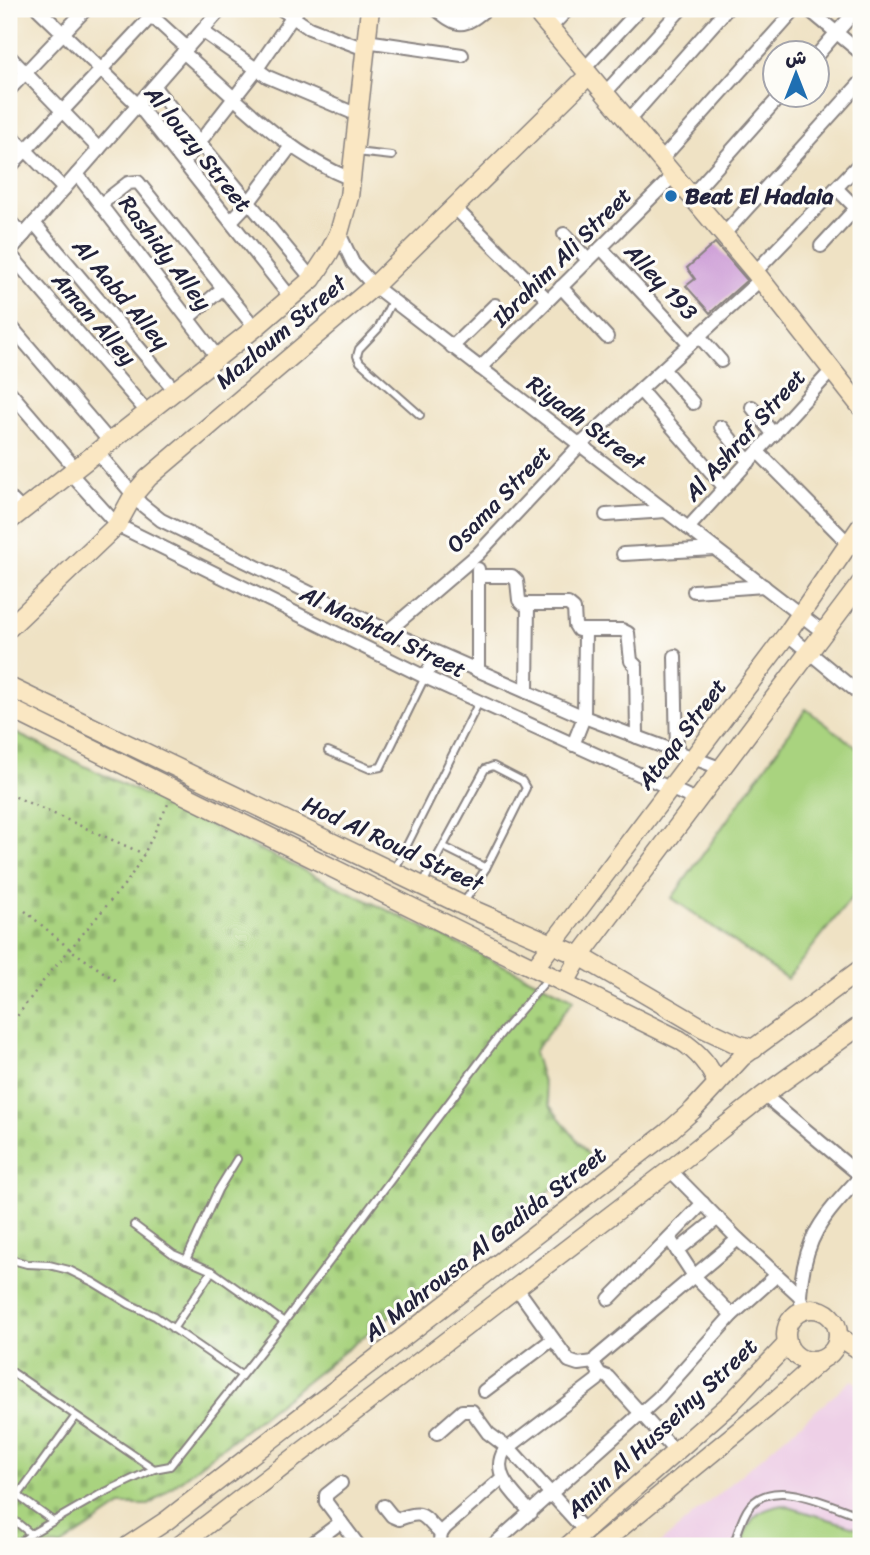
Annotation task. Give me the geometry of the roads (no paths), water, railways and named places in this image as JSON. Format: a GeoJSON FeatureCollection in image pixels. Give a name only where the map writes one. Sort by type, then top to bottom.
{"type":"FeatureCollection","features":[{"type":"Feature","properties":{"kind":"street","name":"Al louzy Street"},"geometry":{"type":"LineString","coordinates":[[38,9],[138,105],[291,298]]}},
{"type":"Feature","properties":{"kind":"street"},"geometry":{"type":"LineString","coordinates":[[9,90],[86,9]]}},
{"type":"Feature","properties":{"kind":"street"},"geometry":{"type":"LineString","coordinates":[[9,252],[221,9]]}},
{"type":"Feature","properties":{"kind":"street","name":"Mazloum Street"},"geometry":{"type":"LineString","coordinates":[[15,516],[176,392],[312,279],[339,233],[349,197],[370,9]]}},
{"type":"Feature","properties":{"kind":"street"},"geometry":{"type":"LineString","coordinates":[[436,9],[454,23],[467,23],[486,9]]}},
{"type":"Feature","properties":{"kind":"street"},"geometry":{"type":"LineString","coordinates":[[534,9],[758,275],[861,407]]}},
{"type":"Feature","properties":{"kind":"street"},"geometry":{"type":"LineString","coordinates":[[550,27],[568,9]]}},
{"type":"Feature","properties":{"kind":"street"},"geometry":{"type":"LineString","coordinates":[[587,72],[640,9]]}},
{"type":"Feature","properties":{"kind":"street"},"geometry":{"type":"LineString","coordinates":[[605,93],[681,9]]}},
{"type":"Feature","properties":{"kind":"street"},"geometry":{"type":"LineString","coordinates":[[628,121],[727,9]]}},
{"type":"Feature","properties":{"kind":"street"},"geometry":{"type":"LineString","coordinates":[[661,160],[796,9]]}},
{"type":"Feature","properties":{"kind":"street"},"geometry":{"type":"LineString","coordinates":[[808,9],[861,54]]}},
{"type":"Feature","properties":{"kind":"street"},"geometry":{"type":"LineString","coordinates":[[832,38],[857,9]]}},
{"type":"Feature","properties":{"kind":"street"},"geometry":{"type":"LineString","coordinates":[[9,169],[151,11],[185,50],[290,146],[320,165],[351,179]]}},
{"type":"Feature","properties":{"kind":"street"},"geometry":{"type":"LineString","coordinates":[[184,162],[256,70],[291,12],[309,28],[366,45],[462,55]]}},
{"type":"Feature","properties":{"kind":"street"},"geometry":{"type":"LineString","coordinates":[[202,31],[256,70],[358,115]]}},
{"type":"Feature","properties":{"kind":"street"},"geometry":{"type":"LineString","coordinates":[[9,57],[99,149]]}},
{"type":"Feature","properties":{"kind":"street","name":"Mazloum Street"},"geometry":{"type":"LineString","coordinates":[[9,628],[117,525],[134,494],[148,478],[374,286],[587,72]]}},
{"type":"Feature","properties":{"kind":"street"},"geometry":{"type":"LineString","coordinates":[[724,234],[861,82]]}},
{"type":"Feature","properties":{"kind":"street"},"geometry":{"type":"LineString","coordinates":[[154,87],[312,279]]}},
{"type":"Feature","properties":{"kind":"street"},"geometry":{"type":"LineString","coordinates":[[691,196],[770,108]]}},
{"type":"Feature","properties":{"kind":"street"},"geometry":{"type":"LineString","coordinates":[[9,133],[64,189]]}},
{"type":"Feature","properties":{"kind":"street"},"geometry":{"type":"LineString","coordinates":[[230,221],[249,202],[290,146]]}},
{"type":"Feature","properties":{"kind":"street","name":"Osama Street"},"geometry":{"type":"LineString","coordinates":[[388,632],[478,555],[580,445],[694,340],[758,275],[861,162]]}},
{"type":"Feature","properties":{"kind":"street","name":"Rashidy Alley"},"geometry":{"type":"LineString","coordinates":[[78,173],[218,358]]}},
{"type":"Feature","properties":{"kind":"street","name":"Ibrahim Ali Street"},"geometry":{"type":"LineString","coordinates":[[480,368],[674,175]]}},
{"type":"Feature","properties":{"kind":"street"},"geometry":{"type":"LineString","coordinates":[[101,204],[128,183],[138,182],[255,328]]}},
{"type":"Feature","properties":{"kind":"street"},"geometry":{"type":"LineString","coordinates":[[821,246],[860,208],[837,189]]}},
{"type":"Feature","properties":{"kind":"street"},"geometry":{"type":"LineString","coordinates":[[454,207],[548,300]]}},
{"type":"Feature","properties":{"kind":"street"},"geometry":{"type":"LineString","coordinates":[[9,221],[24,235]]}},
{"type":"Feature","properties":{"kind":"street","name":"Al Aabd Alley"},"geometry":{"type":"LineString","coordinates":[[34,223],[176,392]]}},
{"type":"Feature","properties":{"kind":"street","name":"Riyadh Street"},"geometry":{"type":"LineString","coordinates":[[339,233],[353,263],[392,301],[823,632]]}},
{"type":"Feature","properties":{"kind":"street"},"geometry":{"type":"LineString","coordinates":[[564,234],[588,260]]}},
{"type":"Feature","properties":{"kind":"street","name":"Alley 193"},"geometry":{"type":"LineString","coordinates":[[601,248],[694,340],[721,361]]}},
{"type":"Feature","properties":{"kind":"street","name":"Aman Alley"},"geometry":{"type":"LineString","coordinates":[[9,252],[148,413]]}},
{"type":"Feature","properties":{"kind":"street"},"geometry":{"type":"LineString","coordinates":[[561,287],[607,337]]}},
{"type":"Feature","properties":{"kind":"street"},"geometry":{"type":"LineString","coordinates":[[188,318],[223,288]]}},
{"type":"Feature","properties":{"kind":"street"},"geometry":{"type":"LineString","coordinates":[[452,347],[495,306]]}},
{"type":"Feature","properties":{"kind":"street","name":"Al Mashtal Street"},"geometry":{"type":"LineString","coordinates":[[9,324],[104,447],[141,504],[161,520],[388,632],[584,717],[720,768]]}},
{"type":"Feature","properties":{"kind":"street"},"geometry":{"type":"LineString","coordinates":[[9,346],[20,337]]}},
{"type":"Feature","properties":{"kind":"street"},"geometry":{"type":"LineString","coordinates":[[663,369],[693,403]]}},
{"type":"Feature","properties":{"kind":"street","name":"Al Ashraf Street"},"geometry":{"type":"LineString","coordinates":[[688,528],[832,370]]}},
{"type":"Feature","properties":{"kind":"street"},"geometry":{"type":"LineString","coordinates":[[640,390],[725,488]]}},
{"type":"Feature","properties":{"kind":"street","name":"Al Mashtal Street"},"geometry":{"type":"LineString","coordinates":[[10,395],[117,525],[425,677],[696,800]]}},
{"type":"Feature","properties":{"kind":"street"},"geometry":{"type":"LineString","coordinates":[[752,407],[774,435]]}},
{"type":"Feature","properties":{"kind":"street"},"geometry":{"type":"LineString","coordinates":[[721,428],[749,462]]}},
{"type":"Feature","properties":{"kind":"street"},"geometry":{"type":"LineString","coordinates":[[758,452],[849,544]]}},
{"type":"Feature","properties":{"kind":"street"},"geometry":{"type":"LineString","coordinates":[[9,497],[15,516]]}},
{"type":"Feature","properties":{"kind":"street"},"geometry":{"type":"LineString","coordinates":[[606,515],[666,511]]}},
{"type":"Feature","properties":{"kind":"street","name":"Ataqa Street"},"geometry":{"type":"LineString","coordinates":[[550,975],[554,943],[787,634],[861,526]]}},
{"type":"Feature","properties":{"kind":"street"},"geometry":{"type":"LineString","coordinates":[[623,554],[715,549]]}},
{"type":"Feature","properties":{"kind":"street"},"geometry":{"type":"LineString","coordinates":[[478,555],[478,671]]}},
{"type":"Feature","properties":{"kind":"street"},"geometry":{"type":"LineString","coordinates":[[478,576],[512,576],[517,581],[519,600],[528,604],[568,604],[574,609],[576,628],[585,631],[622,630],[630,636],[631,661],[636,666],[636,737]]}},
{"type":"Feature","properties":{"kind":"street"},"geometry":{"type":"LineString","coordinates":[[550,975],[580,956],[861,583]]}},
{"type":"Feature","properties":{"kind":"street"},"geometry":{"type":"LineString","coordinates":[[694,591],[764,586]]}},
{"type":"Feature","properties":{"kind":"street"},"geometry":{"type":"LineString","coordinates":[[527,692],[528,604]]}},
{"type":"Feature","properties":{"kind":"street"},"geometry":{"type":"LineString","coordinates":[[573,744],[584,717],[585,631]]}},
{"type":"Feature","properties":{"kind":"street"},"geometry":{"type":"LineString","coordinates":[[787,634],[861,695]]}},
{"type":"Feature","properties":{"kind":"street"},"geometry":{"type":"LineString","coordinates":[[425,677],[438,653]]}},
{"type":"Feature","properties":{"kind":"street"},"geometry":{"type":"LineString","coordinates":[[675,656],[677,752]]}},
{"type":"Feature","properties":{"kind":"street","name":"Hod Al Roud Street"},"geometry":{"type":"LineString","coordinates":[[9,687],[421,886],[554,943],[703,1028],[737,1044],[754,1048]]}},
{"type":"Feature","properties":{"kind":"street"},"geometry":{"type":"LineString","coordinates":[[16,712],[34,699]]}},
{"type":"Feature","properties":{"kind":"street","name":"Hod Al Roud Street"},"geometry":{"type":"LineString","coordinates":[[16,712],[680,1040],[691,1047],[712,1071],[717,1084]]}},
{"type":"Feature","properties":{"kind":"street"},"geometry":{"type":"LineString","coordinates":[[94,751],[103,733]]}},
{"type":"Feature","properties":{"kind":"street","name":"Al Mahrousa Al Gadida Street"},"geometry":{"type":"LineString","coordinates":[[128,1546],[177,1513],[667,1133],[693,1110],[731,1067],[861,969]]}},
{"type":"Feature","properties":{"kind":"street"},"geometry":{"type":"LineString","coordinates":[[180,1546],[764,1095],[861,1025]]}},
{"type":"Feature","properties":{"kind":"street"},"geometry":{"type":"LineString","coordinates":[[670,1170],[777,1275],[801,1303],[831,1317],[838,1336],[836,1346],[830,1354],[821,1360],[801,1359],[792,1353],[785,1334],[801,1303],[804,1261],[818,1226],[861,1176],[764,1095]]}},
{"type":"Feature","properties":{"kind":"street"},"geometry":{"type":"LineString","coordinates":[[667,1133],[688,1154]]}},
{"type":"Feature","properties":{"kind":"street"},"geometry":{"type":"LineString","coordinates":[[609,1299],[703,1203]]}},
{"type":"Feature","properties":{"kind":"street"},"geometry":{"type":"LineString","coordinates":[[677,1251],[718,1218]]}},
{"type":"Feature","properties":{"kind":"street"},"geometry":{"type":"LineString","coordinates":[[669,1238],[694,1276],[732,1315]]}},
{"type":"Feature","properties":{"kind":"street"},"geometry":{"type":"LineString","coordinates":[[531,1513],[502,1478],[499,1462],[507,1448],[597,1380],[597,1368],[694,1276],[738,1239]]}},
{"type":"Feature","properties":{"kind":"street"},"geometry":{"type":"LineString","coordinates":[[492,1546],[642,1414],[732,1315],[777,1275]]}},
{"type":"Feature","properties":{"kind":"street"},"geometry":{"type":"LineString","coordinates":[[516,1287],[569,1361],[597,1368],[608,1377],[674,1450]]}},
{"type":"Feature","properties":{"kind":"street"},"geometry":{"type":"LineString","coordinates":[[838,1336],[861,1351]]}},
{"type":"Feature","properties":{"kind":"street"},"geometry":{"type":"LineString","coordinates":[[484,1391],[553,1339]]}},
{"type":"Feature","properties":{"kind":"street","name":"Amin Al Husseiny Street"},"geometry":{"type":"LineString","coordinates":[[568,1546],[674,1450],[730,1404],[787,1344]]}},
{"type":"Feature","properties":{"kind":"street","name":"Amin Al Husseiny Street"},"geometry":{"type":"LineString","coordinates":[[598,1546],[768,1407],[821,1360]]}},
{"type":"Feature","properties":{"kind":"street"},"geometry":{"type":"LineString","coordinates":[[437,1433],[462,1410],[472,1411],[495,1440],[507,1448],[585,1531]]}},
{"type":"Feature","properties":{"kind":"street"},"geometry":{"type":"LineString","coordinates":[[384,1506],[400,1519],[413,1512],[420,1514],[440,1540],[445,1528],[502,1478]]}},
{"type":"Feature","properties":{"kind":"street"},"geometry":{"type":"LineString","coordinates":[[341,1483],[325,1498],[328,1507],[359,1546]]}},
{"type":"Feature","properties":{"kind":"street"},"geometry":{"type":"LineString","coordinates":[[309,1546],[341,1522]]}},
{"type":"Feature","properties":{"kind":"lane"},"geometry":{"type":"LineString","coordinates":[[354,152],[392,156]]}},
{"type":"Feature","properties":{"kind":"lane"},"geometry":{"type":"LineString","coordinates":[[392,301],[378,329],[359,349],[357,356],[360,362],[420,415]]}},
{"type":"Feature","properties":{"kind":"lane"},"geometry":{"type":"LineString","coordinates":[[328,751],[370,769],[381,767],[425,677]]}},
{"type":"Feature","properties":{"kind":"lane"},"geometry":{"type":"LineString","coordinates":[[393,872],[479,702]]}},
{"type":"Feature","properties":{"kind":"lane"},"geometry":{"type":"LineString","coordinates":[[421,886],[485,769],[490,766],[503,771],[522,781],[526,788],[485,868],[462,905]]}},
{"type":"Feature","properties":{"kind":"lane"},"geometry":{"type":"LineString","coordinates":[[444,847],[485,868]]}},
{"type":"Feature","properties":{"kind":"lane"},"geometry":{"type":"LineString","coordinates":[[16,1546],[31,1534],[99,1495],[154,1469],[166,1469],[177,1460],[502,1032],[550,975]]}},
{"type":"Feature","properties":{"kind":"lane"},"geometry":{"type":"LineString","coordinates":[[186,1260],[218,1190],[237,1159]]}},
{"type":"Feature","properties":{"kind":"lane"},"geometry":{"type":"LineString","coordinates":[[134,1225],[161,1247],[212,1271],[284,1322]]}},
{"type":"Feature","properties":{"kind":"lane"},"geometry":{"type":"LineString","coordinates":[[9,1259],[69,1270],[93,1282],[145,1310],[241,1375]]}},
{"type":"Feature","properties":{"kind":"lane"},"geometry":{"type":"LineString","coordinates":[[173,1329],[212,1271]]}},
{"type":"Feature","properties":{"kind":"lane"},"geometry":{"type":"LineString","coordinates":[[9,1370],[154,1469]]}},
{"type":"Feature","properties":{"kind":"lane"},"geometry":{"type":"LineString","coordinates":[[53,1521],[20,1498],[19,1494],[75,1417]]}},
{"type":"Feature","properties":{"kind":"lane"},"geometry":{"type":"LineString","coordinates":[[733,1546],[750,1506],[765,1495],[792,1493],[861,1516]]}},
{"type":"Feature","properties":{"kind":"lane"},"geometry":{"type":"LineString","coordinates":[[9,1516],[31,1534]]}},
{"type":"Feature","properties":{"kind":"place","name":"Beat El Hadaia"},"geometry":{"type":"Point","coordinates":[671,196]}}]}
